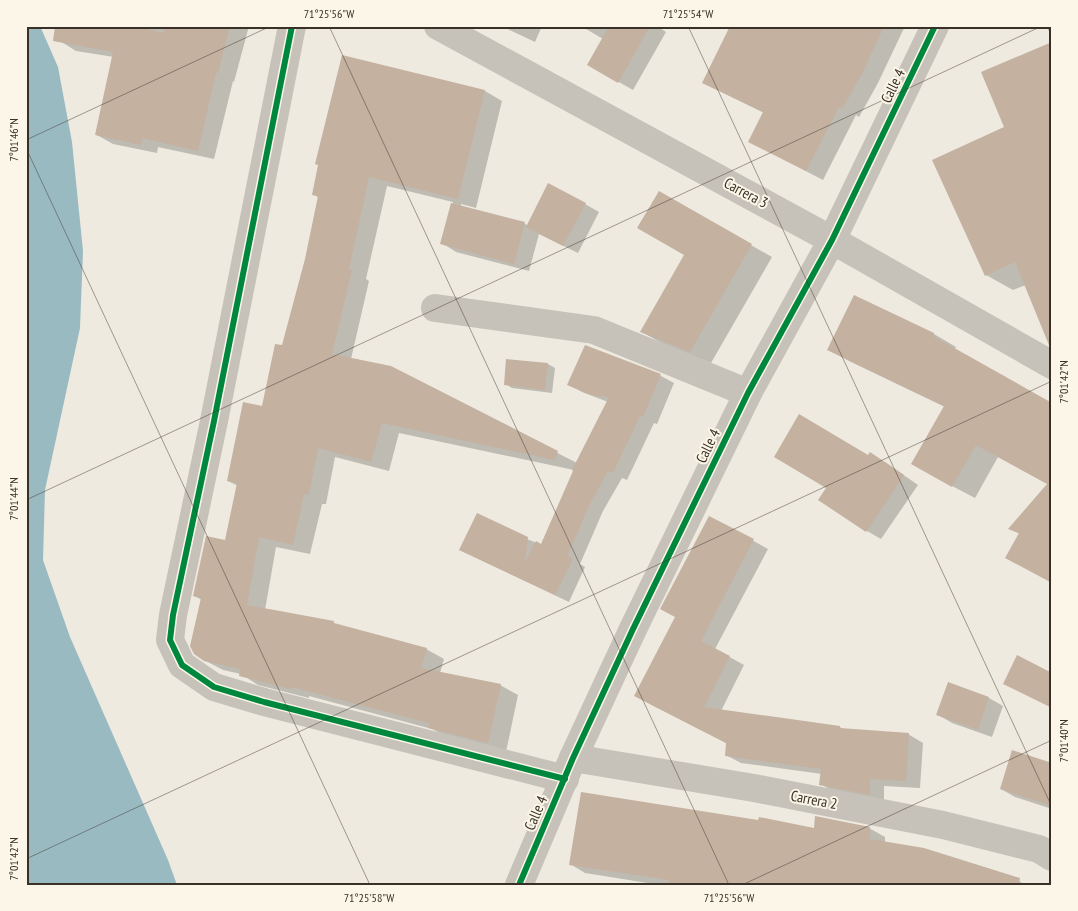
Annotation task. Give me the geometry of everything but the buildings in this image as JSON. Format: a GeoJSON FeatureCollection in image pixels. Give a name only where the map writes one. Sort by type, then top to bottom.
{"type":"FeatureCollection","features":[{"type":"Feature","properties":{"kind":"street","name":"Carrera 2"},"geometry":{"type":"LineString","coordinates":[[292,26],[214,421],[173,615],[170,640],[182,665],[214,687],[264,702],[569,768],[754,788],[943,825],[1038,849],[1052,857]]}},
{"type":"Feature","properties":{"kind":"street","name":"Carrera 3"},"geometry":{"type":"LineString","coordinates":[[438,26],[832,240],[1052,365]]}},
{"type":"Feature","properties":{"kind":"street","name":"Calle 4"},"geometry":{"type":"LineString","coordinates":[[520,885],[569,768],[633,629],[748,393],[832,240],[935,26]]}},
{"type":"Feature","properties":{"kind":"street"},"geometry":{"type":"LineString","coordinates":[[435,308],[594,330],[748,393]]}},
{"type":"Feature","properties":{"kind":"water"},"geometry":{"type":"Polygon","coordinates":[[[26,26],[40,26],[58,67],[72,142],[83,251],[80,328],[45,490],[43,560],[70,637],[168,860],[177,885],[26,885],[26,26]]]}},
{"type":"Feature","properties":{"kind":"cycle path"},"geometry":{"type":"LineString","coordinates":[[292,26],[214,421],[173,615],[170,640],[182,665],[214,687],[264,702],[565,779]]}},
{"type":"Feature","properties":{"kind":"cycle path"},"geometry":{"type":"LineString","coordinates":[[519,885],[573,758],[633,629],[748,393],[832,240],[935,26]]}}]}
